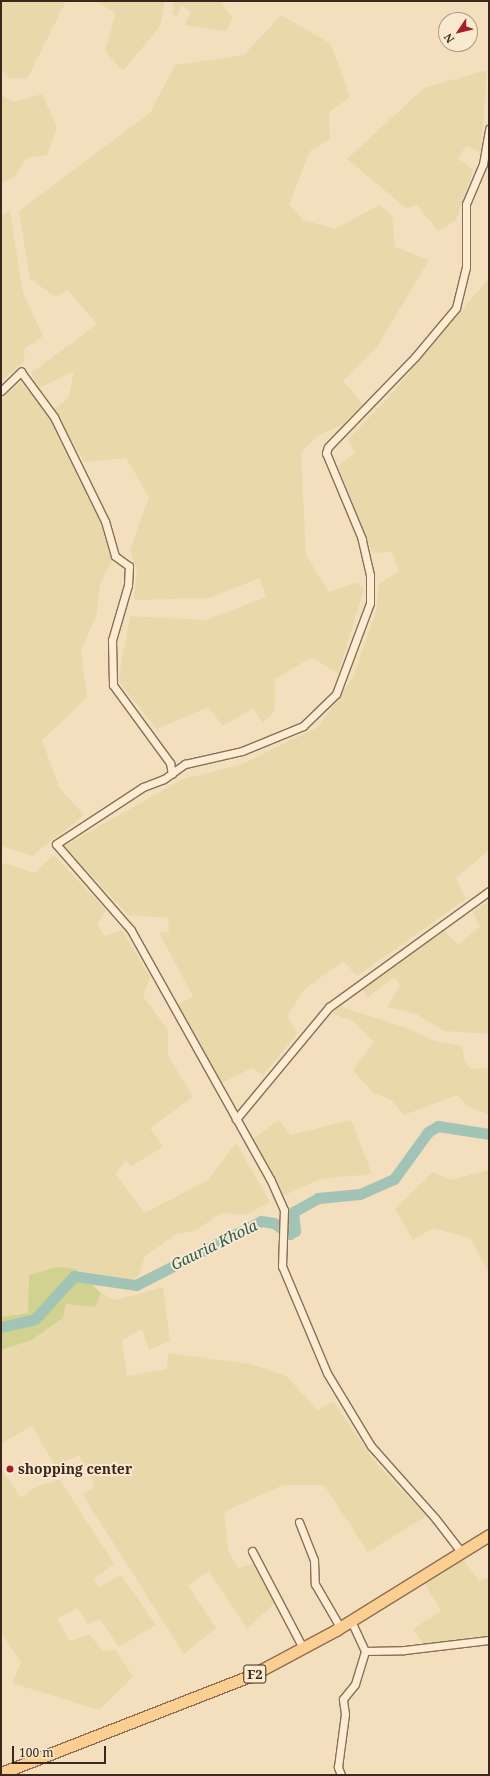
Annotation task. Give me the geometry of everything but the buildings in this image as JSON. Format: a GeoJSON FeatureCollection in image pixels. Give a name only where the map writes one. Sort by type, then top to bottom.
{"type":"FeatureCollection","features":[{"type":"Feature","properties":{"kind":"main road","name":"F2"},"geometry":{"type":"LineString","coordinates":[[1,1773],[250,1676],[351,1621],[489,1535]]}},
{"type":"Feature","properties":{"kind":"street"},"geometry":{"type":"LineString","coordinates":[[462,1553],[435,1518],[371,1446],[327,1373],[282,1266],[281,1244],[284,1224],[284,1210],[270,1179],[131,930],[56,844],[142,787],[172,774],[185,764],[242,751],[303,726],[336,694],[370,603],[370,576],[362,540],[326,453],[328,447],[415,357],[456,308],[466,267],[466,204],[483,164],[489,129]]}},
{"type":"Feature","properties":{"kind":"street"},"geometry":{"type":"LineString","coordinates":[[1,391],[21,372],[54,417],[105,521],[115,556],[130,566],[128,586],[112,640],[113,685],[170,763],[172,774]]}},
{"type":"Feature","properties":{"kind":"street"},"geometry":{"type":"LineString","coordinates":[[236,1119],[329,1007],[489,891]]}},
{"type":"Feature","properties":{"kind":"street"},"geometry":{"type":"LineString","coordinates":[[299,1522],[314,1560],[315,1584],[340,1627]]}},
{"type":"Feature","properties":{"kind":"street"},"geometry":{"type":"LineString","coordinates":[[252,1551],[303,1648]]}},
{"type":"Feature","properties":{"kind":"street"},"geometry":{"type":"LineString","coordinates":[[341,1775],[338,1767],[345,1714],[343,1699],[355,1684],[365,1651],[351,1621]]}},
{"type":"Feature","properties":{"kind":"street"},"geometry":{"type":"LineString","coordinates":[[365,1651],[404,1650],[489,1640]]}},
{"type":"Feature","properties":{"kind":"shaded area"},"geometry":{"type":"Polygon","coordinates":[[[1,1],[66,1],[27,79],[9,78],[1,69],[1,1]]]}},
{"type":"Feature","properties":{"kind":"shaded area"},"geometry":{"type":"Polygon","coordinates":[[[95,1],[165,1],[160,26],[123,71],[105,51],[116,13],[95,1]]]}},
{"type":"Feature","properties":{"kind":"shaded area"},"geometry":{"type":"Polygon","coordinates":[[[174,1],[220,1],[233,18],[226,31],[185,25],[191,11],[182,6],[177,16],[172,14],[174,1]]]}},
{"type":"Feature","properties":{"kind":"shaded area"},"geometry":{"type":"Polygon","coordinates":[[[281,15],[331,44],[350,97],[329,112],[330,139],[310,151],[289,205],[303,220],[335,229],[379,205],[392,216],[395,247],[429,260],[376,348],[343,381],[363,404],[343,424],[316,437],[301,453],[306,555],[329,592],[358,582],[364,589],[338,674],[312,657],[275,679],[275,711],[263,723],[253,708],[223,726],[208,707],[157,729],[118,681],[130,616],[206,620],[266,597],[260,578],[209,598],[134,600],[137,573],[130,550],[149,497],[126,458],[84,462],[54,409],[68,399],[74,371],[39,388],[31,373],[97,324],[68,290],[56,297],[30,279],[19,211],[150,113],[175,65],[244,55],[281,15]]]}},
{"type":"Feature","properties":{"kind":"shaded area"},"geometry":{"type":"Polygon","coordinates":[[[487,70],[481,153],[466,146],[458,158],[473,170],[456,220],[438,231],[417,205],[406,208],[347,159],[424,88],[487,70]]]}},
{"type":"Feature","properties":{"kind":"shaded area"},"geometry":{"type":"Polygon","coordinates":[[[42,94],[57,128],[47,155],[26,158],[14,178],[1,184],[1,95],[14,102],[42,94]]]}},
{"type":"Feature","properties":{"kind":"shaded area"},"geometry":{"type":"Polygon","coordinates":[[[10,211],[23,293],[43,336],[23,350],[25,360],[1,381],[1,216],[10,211]]]}},
{"type":"Feature","properties":{"kind":"shaded area"},"geometry":{"type":"Polygon","coordinates":[[[489,278],[489,850],[456,878],[466,899],[357,976],[343,961],[305,989],[287,1016],[297,1034],[263,1075],[252,1068],[222,1083],[177,1006],[193,996],[159,933],[169,932],[168,918],[128,915],[64,846],[183,779],[240,765],[318,727],[353,677],[376,612],[379,584],[399,571],[392,552],[373,553],[338,466],[355,453],[348,439],[387,399],[489,278]]]}},
{"type":"Feature","properties":{"kind":"shaded area"},"geometry":{"type":"Polygon","coordinates":[[[21,382],[46,413],[74,464],[100,521],[112,561],[100,584],[97,613],[81,652],[87,698],[42,740],[59,787],[84,815],[32,856],[1,846],[1,400],[21,382]]]}},
{"type":"Feature","properties":{"kind":"shaded area"},"geometry":{"type":"Polygon","coordinates":[[[54,855],[106,910],[97,925],[105,936],[122,930],[150,977],[143,996],[168,1030],[168,1055],[193,1097],[150,1128],[163,1147],[132,1166],[125,1161],[115,1174],[145,1213],[208,1180],[236,1143],[270,1202],[246,1215],[221,1213],[195,1231],[176,1234],[145,1256],[139,1275],[133,1280],[57,1267],[28,1313],[6,1318],[1,1317],[1,865],[5,863],[34,873],[54,855]]]}},
{"type":"Feature","properties":{"kind":"shaded area"},"geometry":{"type":"Polygon","coordinates":[[[489,901],[489,1034],[444,1031],[416,1014],[387,1007],[400,986],[394,977],[367,998],[361,987],[444,930],[458,945],[480,926],[473,912],[489,901]]]}},
{"type":"Feature","properties":{"kind":"shaded area"},"geometry":{"type":"Polygon","coordinates":[[[338,1006],[404,1027],[435,1041],[462,1046],[465,1062],[471,1069],[489,1068],[489,1114],[468,1107],[457,1095],[404,1115],[391,1100],[372,1092],[353,1070],[374,1042],[351,1020],[333,1014],[338,1006]]]}},
{"type":"Feature","properties":{"kind":"shaded area"},"geometry":{"type":"Polygon","coordinates":[[[279,1120],[290,1135],[351,1120],[372,1174],[320,1179],[283,1196],[250,1141],[279,1120]]]}},
{"type":"Feature","properties":{"kind":"shaded area"},"geometry":{"type":"Polygon","coordinates":[[[489,1170],[489,1273],[470,1238],[433,1228],[413,1240],[395,1209],[433,1172],[451,1180],[489,1170]]]}},
{"type":"Feature","properties":{"kind":"shaded area"},"geometry":{"type":"Polygon","coordinates":[[[163,1287],[170,1341],[149,1350],[142,1329],[122,1340],[127,1376],[167,1369],[168,1353],[250,1364],[286,1376],[318,1410],[333,1401],[375,1462],[426,1516],[368,1552],[324,1485],[283,1485],[224,1512],[228,1550],[238,1568],[255,1563],[275,1603],[247,1629],[209,1571],[188,1586],[216,1628],[184,1654],[83,1495],[95,1486],[79,1455],[55,1466],[32,1426],[1,1443],[1,1350],[32,1340],[63,1318],[66,1304],[95,1307],[101,1293],[116,1300],[163,1287]]]}},
{"type":"Feature","properties":{"kind":"shaded area"},"geometry":{"type":"Polygon","coordinates":[[[1,1469],[21,1498],[37,1486],[60,1480],[114,1564],[94,1579],[99,1587],[121,1575],[156,1625],[119,1647],[100,1619],[88,1624],[77,1608],[57,1619],[70,1641],[89,1634],[103,1651],[116,1650],[133,1677],[99,1710],[12,1683],[21,1662],[1,1633],[1,1469]]]}},
{"type":"Feature","properties":{"kind":"shaded area"},"geometry":{"type":"Polygon","coordinates":[[[463,1559],[479,1581],[489,1577],[489,1635],[424,1644],[413,1629],[441,1611],[424,1582],[463,1559]]]}},
{"type":"Feature","properties":{"kind":"green space"},"geometry":{"type":"Polygon","coordinates":[[[57,1267],[76,1269],[101,1293],[95,1307],[66,1304],[63,1318],[32,1340],[1,1350],[1,1317],[28,1313],[29,1275],[57,1267]]]}},
{"type":"Feature","properties":{"kind":"waterway","name":"Gauria Khola"},"geometry":{"type":"LineString","coordinates":[[1,1327],[35,1319],[74,1276],[136,1285],[261,1221],[274,1223],[289,1234],[295,1231],[293,1212],[318,1198],[360,1194],[394,1179],[428,1132],[438,1126],[489,1134]]}},
{"type":"Feature","properties":{"kind":"place","name":"shopping center"},"geometry":{"type":"Point","coordinates":[10,1469]}}]}
